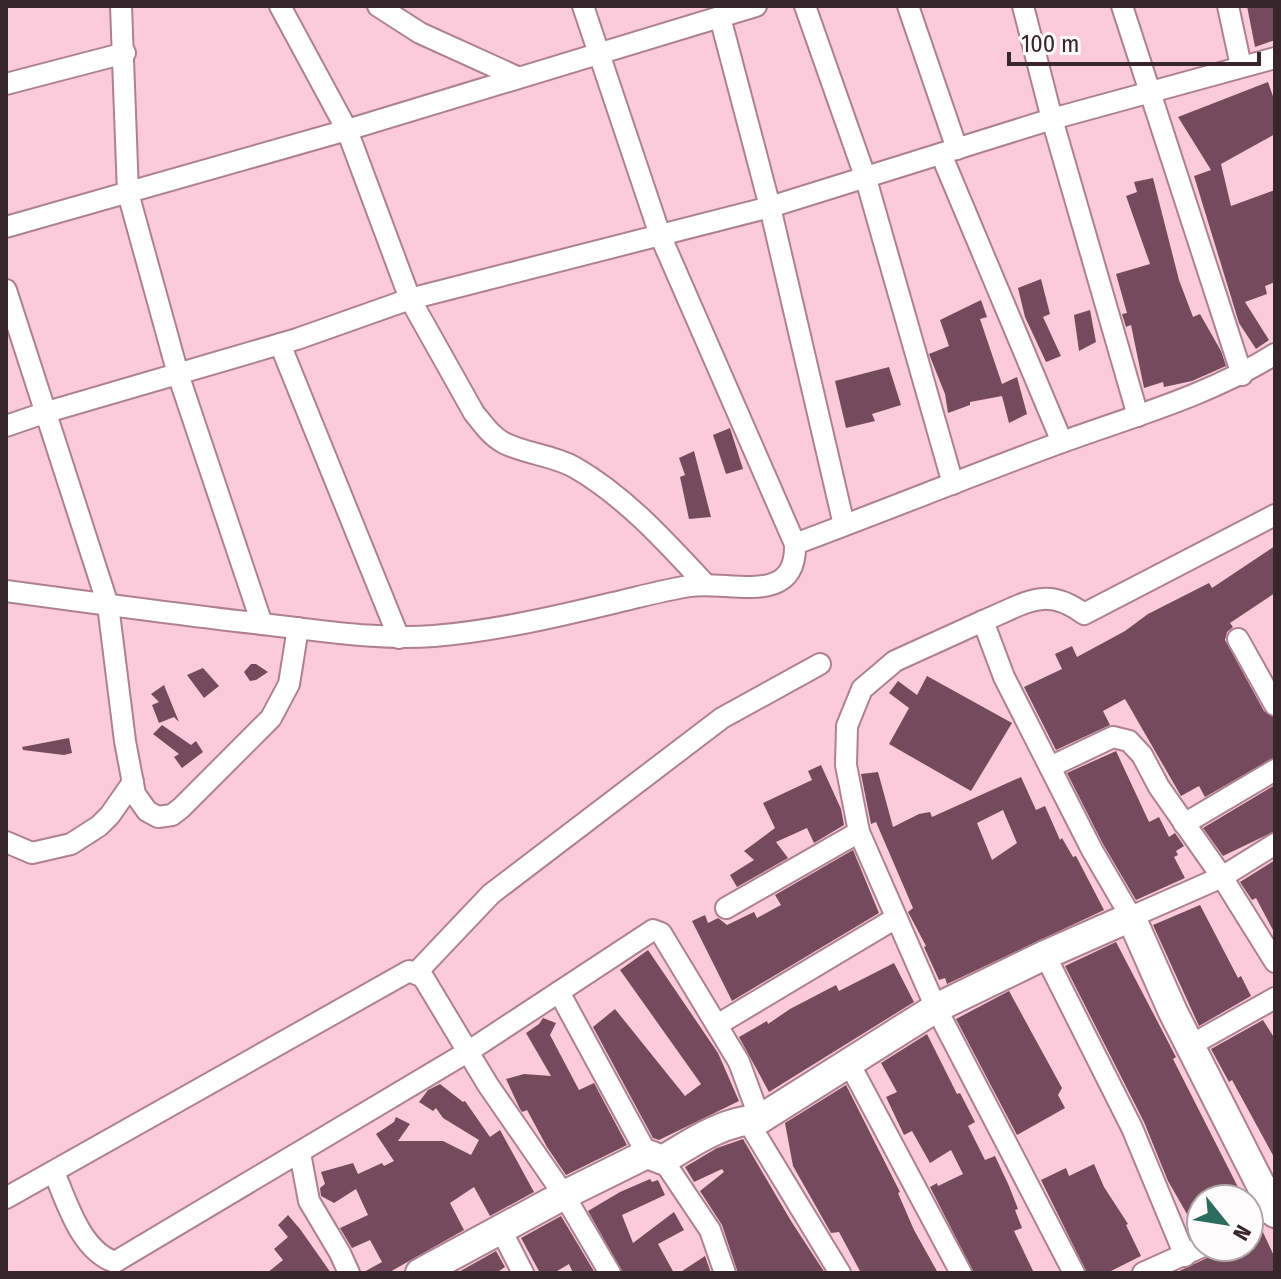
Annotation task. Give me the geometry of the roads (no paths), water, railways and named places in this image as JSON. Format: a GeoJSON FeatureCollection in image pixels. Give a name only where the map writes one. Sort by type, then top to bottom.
{"type":"FeatureCollection","features":[{"type":"Feature","properties":{"kind":"street"},"geometry":{"type":"LineString","coordinates":[[121,6],[128,193],[178,374],[262,624]]}},
{"type":"Feature","properties":{"kind":"street"},"geometry":{"type":"LineString","coordinates":[[280,6],[347,130],[410,299],[474,413],[496,438],[506,444],[573,466],[602,485],[655,531],[706,585]]}},
{"type":"Feature","properties":{"kind":"street"},"geometry":{"type":"LineString","coordinates":[[378,6],[420,33],[517,77]]}},
{"type":"Feature","properties":{"kind":"street"},"geometry":{"type":"LineString","coordinates":[[6,591],[399,638],[556,617],[669,590],[706,585],[753,588],[776,583],[790,571],[795,544],[660,235],[601,52],[583,6]]}},
{"type":"Feature","properties":{"kind":"street"},"geometry":{"type":"LineString","coordinates":[[6,227],[347,130],[727,12],[756,6]]}},
{"type":"Feature","properties":{"kind":"street"},"geometry":{"type":"LineString","coordinates":[[805,6],[866,179],[953,484]]}},
{"type":"Feature","properties":{"kind":"street"},"geometry":{"type":"LineString","coordinates":[[908,6],[949,152],[1062,442]]}},
{"type":"Feature","properties":{"kind":"street"},"geometry":{"type":"LineString","coordinates":[[1023,6],[1052,119],[1138,416]]}},
{"type":"Feature","properties":{"kind":"street"},"geometry":{"type":"LineString","coordinates":[[1122,6],[1242,375]]}},
{"type":"Feature","properties":{"kind":"street"},"geometry":{"type":"LineString","coordinates":[[1228,6],[1241,66]]}},
{"type":"Feature","properties":{"kind":"street"},"geometry":{"type":"LineString","coordinates":[[727,12],[844,525]]}},
{"type":"Feature","properties":{"kind":"street"},"geometry":{"type":"LineString","coordinates":[[6,84],[125,53]]}},
{"type":"Feature","properties":{"kind":"street"},"geometry":{"type":"LineString","coordinates":[[6,426],[280,344],[410,299],[770,207],[1052,119],[1275,58]]}},
{"type":"Feature","properties":{"kind":"street"},"geometry":{"type":"LineString","coordinates":[[6,290],[108,605],[133,782],[137,799],[152,815],[166,817],[181,808],[271,718],[289,684],[298,628]]}},
{"type":"Feature","properties":{"kind":"street"},"geometry":{"type":"LineString","coordinates":[[280,344],[399,638]]}},
{"type":"Feature","properties":{"kind":"street"},"geometry":{"type":"LineString","coordinates":[[795,544],[1242,375],[1275,354]]}},
{"type":"Feature","properties":{"kind":"street"},"geometry":{"type":"LineString","coordinates":[[1074,1273],[936,1008],[859,832],[846,765],[847,726],[862,689],[895,661],[1045,596],[1070,603],[1084,614],[1275,515]]}},
{"type":"Feature","properties":{"kind":"street"},"geometry":{"type":"LineString","coordinates":[[983,621],[1004,677],[1092,850],[1131,917],[1268,1211]]}},
{"type":"Feature","properties":{"kind":"street"},"geometry":{"type":"LineString","coordinates":[[1238,639],[1275,705]]}},
{"type":"Feature","properties":{"kind":"street"},"geometry":{"type":"LineString","coordinates":[[417,972],[502,885],[722,718],[820,664]]}},
{"type":"Feature","properties":{"kind":"street"},"geometry":{"type":"LineString","coordinates":[[1050,767],[1100,741],[1120,737],[1129,741],[1142,755],[1275,962]]}},
{"type":"Feature","properties":{"kind":"street"},"geometry":{"type":"LineString","coordinates":[[1184,824],[1275,770]]}},
{"type":"Feature","properties":{"kind":"street"},"geometry":{"type":"LineString","coordinates":[[6,842],[32,853],[71,844],[105,821],[133,782]]}},
{"type":"Feature","properties":{"kind":"street"},"geometry":{"type":"LineString","coordinates":[[726,908],[859,832]]}},
{"type":"Feature","properties":{"kind":"street"},"geometry":{"type":"LineString","coordinates":[[420,1273],[564,1195],[729,1124],[754,1119],[936,1008],[1045,955],[1222,877],[1275,844]]}},
{"type":"Feature","properties":{"kind":"street"},"geometry":{"type":"LineString","coordinates":[[717,1025],[896,918]]}},
{"type":"Feature","properties":{"kind":"street"},"geometry":{"type":"LineString","coordinates":[[54,1172],[73,1218],[100,1257],[115,1262],[469,1051],[653,930],[661,933],[739,1062],[754,1119],[840,1273]]}},
{"type":"Feature","properties":{"kind":"street"},"geometry":{"type":"LineString","coordinates":[[1045,955],[1185,1235]]}},
{"type":"Feature","properties":{"kind":"street"},"geometry":{"type":"LineString","coordinates":[[6,1198],[409,971],[423,977],[503,1108],[564,1195],[610,1273]]}},
{"type":"Feature","properties":{"kind":"street"},"geometry":{"type":"LineString","coordinates":[[559,992],[655,1157],[710,1230],[725,1273]]}},
{"type":"Feature","properties":{"kind":"street"},"geometry":{"type":"LineString","coordinates":[[1191,1045],[1275,998]]}},
{"type":"Feature","properties":{"kind":"street"},"geometry":{"type":"LineString","coordinates":[[849,1063],[961,1273]]}},
{"type":"Feature","properties":{"kind":"street"},"geometry":{"type":"LineString","coordinates":[[300,1153],[309,1201],[349,1273]]}},
{"type":"Feature","properties":{"kind":"street"},"geometry":{"type":"LineString","coordinates":[[500,1228],[523,1273]]}},
{"type":"Feature","properties":{"kind":"street"},"geometry":{"type":"LineString","coordinates":[[1143,1273],[1185,1255]]}}]}
